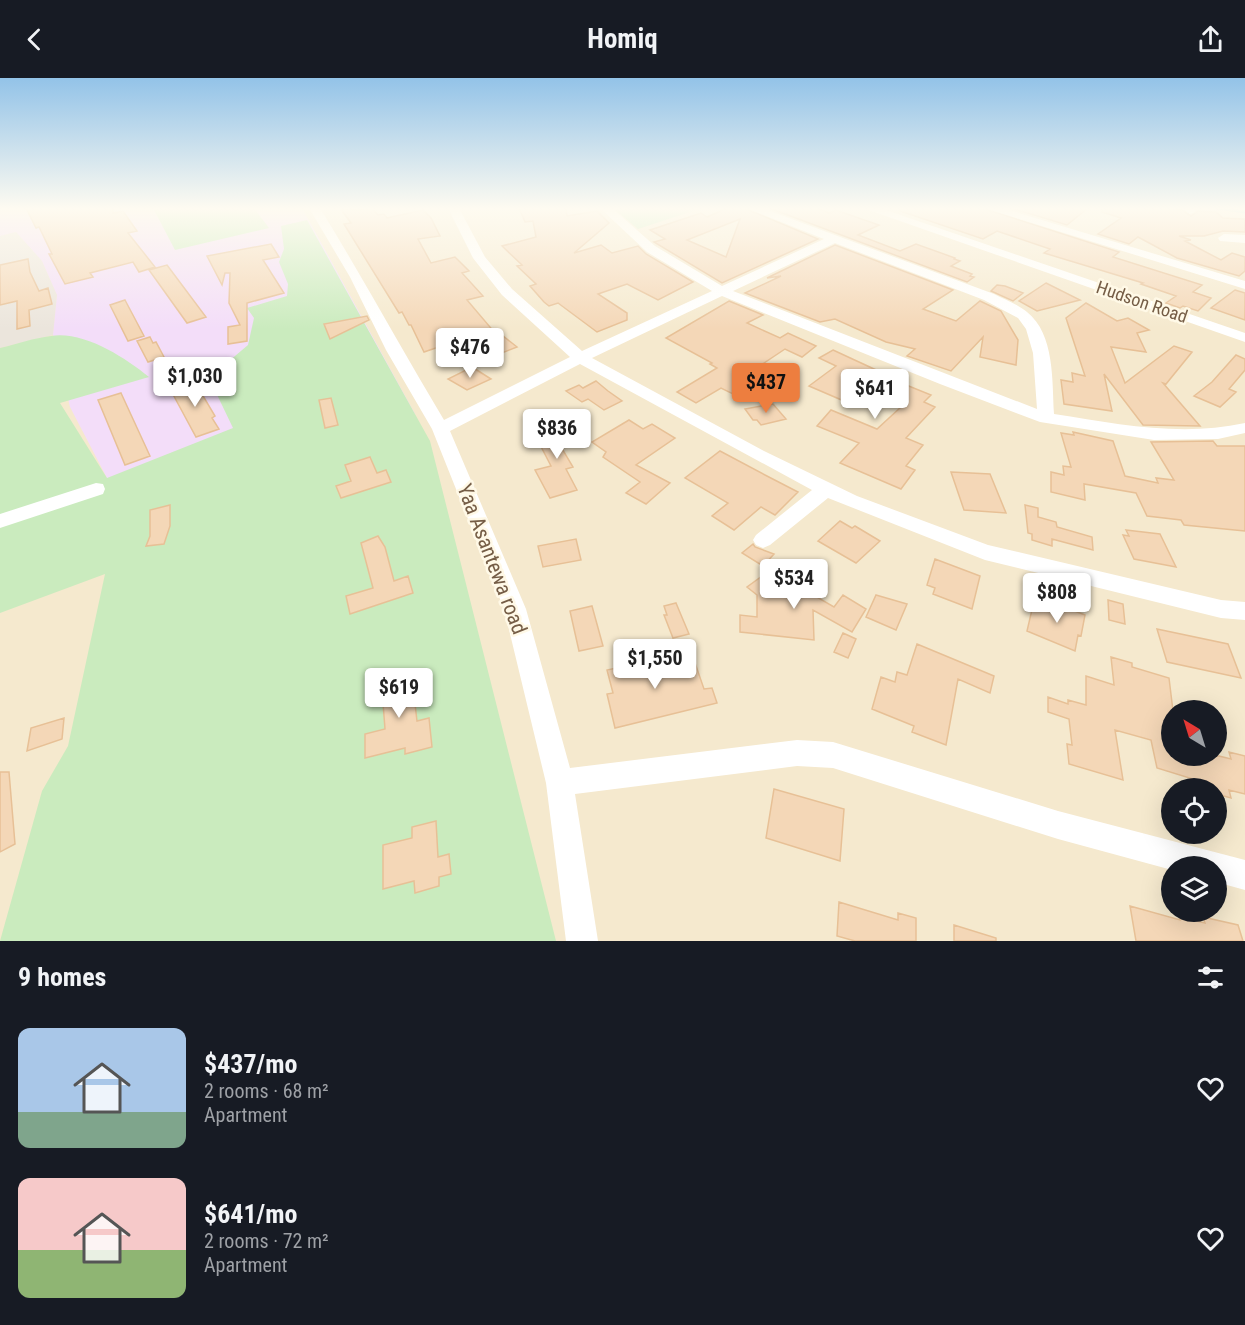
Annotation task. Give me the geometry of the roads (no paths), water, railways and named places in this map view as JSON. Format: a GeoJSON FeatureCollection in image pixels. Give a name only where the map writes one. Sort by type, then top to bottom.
{"type":"FeatureCollection","features":[{"type":"Feature","properties":{"kind":"street","name":"Yaa Asantewa road"},"geometry":{"type":"LineString","coordinates":[[339,248],[394,350],[441,429],[515,609],[560,783],[582,941]]}},
{"type":"Feature","properties":{"kind":"street"},"geometry":{"type":"LineString","coordinates":[[474,248],[479,258],[507,292],[580,358],[758,455],[850,501],[985,552],[1210,606],[1245,611]]}},
{"type":"Feature","properties":{"kind":"street"},"geometry":{"type":"LineString","coordinates":[[650,248],[721,291],[915,369],[1046,418],[1154,435],[1218,434],[1245,428]]}},
{"type":"Feature","properties":{"kind":"street"},"geometry":{"type":"LineString","coordinates":[[441,429],[580,358],[814,248]]}},
{"type":"Feature","properties":{"kind":"street"},"geometry":{"type":"LineString","coordinates":[[855,248],[989,297],[1025,317],[1036,338],[1043,368],[1046,418]]}},
{"type":"Feature","properties":{"kind":"street","name":"Hudson Road"},"geometry":{"type":"LineString","coordinates":[[985,248],[1245,338]]}},
{"type":"Feature","properties":{"kind":"street"},"geometry":{"type":"LineString","coordinates":[[1122,248],[1245,285]]}},
{"type":"Feature","properties":{"kind":"street"},"geometry":{"type":"LineString","coordinates":[[0,521],[96,489]]}},
{"type":"Feature","properties":{"kind":"street"},"geometry":{"type":"LineString","coordinates":[[763,540],[826,489]]}},
{"type":"Feature","properties":{"kind":"street"},"geometry":{"type":"LineString","coordinates":[[560,783],[797,753],[833,755],[1058,825],[1175,856]]}},
{"type":"Feature","properties":{"kind":"street"},"geometry":{"type":"LineString","coordinates":[[1227,870],[1245,875]]}}]}
